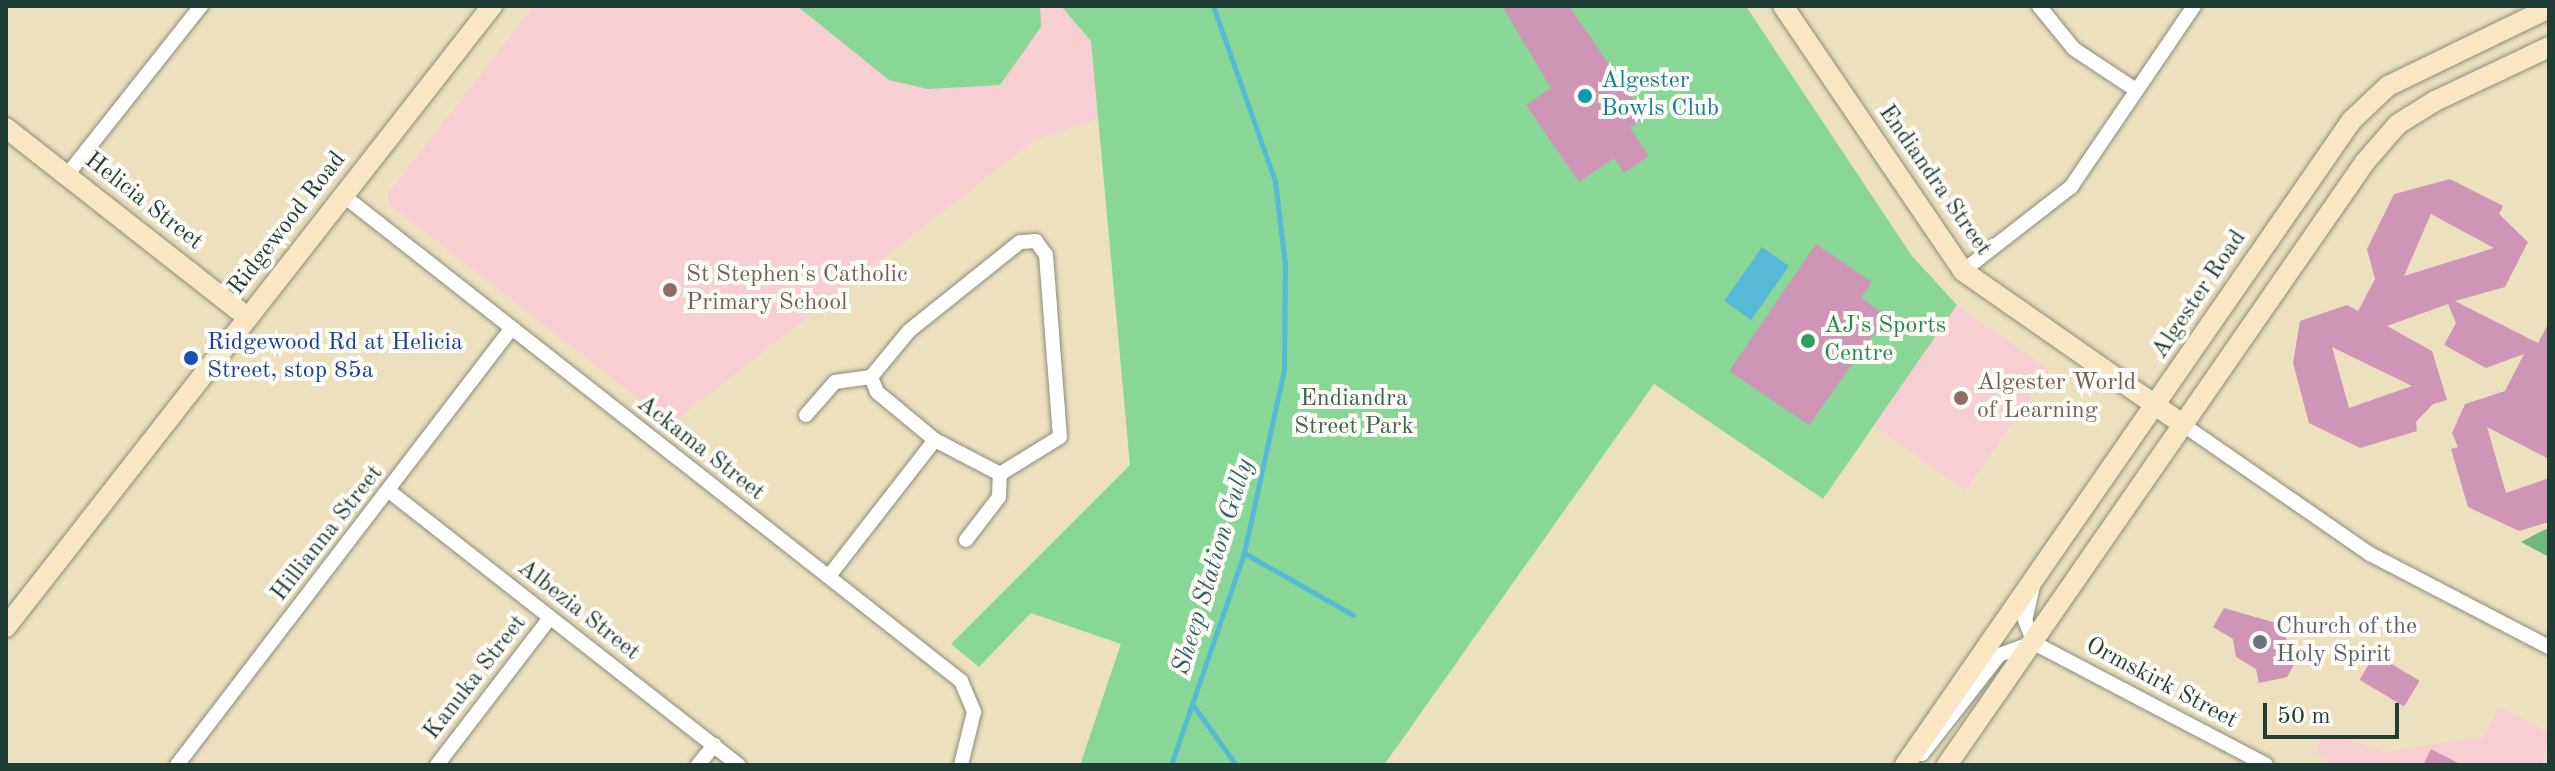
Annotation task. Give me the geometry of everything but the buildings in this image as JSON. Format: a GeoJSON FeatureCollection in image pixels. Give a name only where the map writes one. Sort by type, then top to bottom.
{"type":"FeatureCollection","features":[{"type":"Feature","properties":{"kind":"main road","name":"Ridgewood Road"},"geometry":{"type":"LineString","coordinates":[[6,627],[492,6]]}},
{"type":"Feature","properties":{"kind":"main road","name":"Endiandra Street"},"geometry":{"type":"LineString","coordinates":[[1783,6],[1963,271],[2182,424]]}},
{"type":"Feature","properties":{"kind":"main road","name":"Algester Road"},"geometry":{"type":"LineString","coordinates":[[1908,765],[2352,120],[2388,86],[2549,8]]}},
{"type":"Feature","properties":{"kind":"main road"},"geometry":{"type":"LineString","coordinates":[[1947,765],[2034,643],[2305,243],[2398,124],[2549,47]]}},
{"type":"Feature","properties":{"kind":"main road","name":"Helicia Street"},"geometry":{"type":"LineString","coordinates":[[6,128],[247,317]]}},
{"type":"Feature","properties":{"kind":"street"},"geometry":{"type":"LineString","coordinates":[[2039,6],[2074,49],[2136,90]]}},
{"type":"Feature","properties":{"kind":"street"},"geometry":{"type":"LineString","coordinates":[[1963,271],[2052,207],[2194,6]]}},
{"type":"Feature","properties":{"kind":"street"},"geometry":{"type":"LineString","coordinates":[[67,175],[193,9]]}},
{"type":"Feature","properties":{"kind":"street","name":"Ackama Street"},"geometry":{"type":"LineString","coordinates":[[344,196],[961,681],[974,712],[961,765]]}},
{"type":"Feature","properties":{"kind":"street"},"geometry":{"type":"LineString","coordinates":[[806,415],[835,382],[871,377],[909,331],[1020,242],[1036,241],[1046,255],[1063,425],[1052,445],[1000,474]]}},
{"type":"Feature","properties":{"kind":"street","name":"Hillianna Street"},"geometry":{"type":"LineString","coordinates":[[177,765],[511,329]]}},
{"type":"Feature","properties":{"kind":"street"},"geometry":{"type":"LineString","coordinates":[[871,377],[877,392],[935,440],[1000,474]]}},
{"type":"Feature","properties":{"kind":"street"},"geometry":{"type":"LineString","coordinates":[[2182,424],[2370,554],[2549,647]]}},
{"type":"Feature","properties":{"kind":"street"},"geometry":{"type":"LineString","coordinates":[[829,576],[935,440]]}},
{"type":"Feature","properties":{"kind":"street"},"geometry":{"type":"LineString","coordinates":[[966,540],[999,497],[1000,474]]}},
{"type":"Feature","properties":{"kind":"street","name":"Albezia Street"},"geometry":{"type":"LineString","coordinates":[[389,491],[739,765]]}},
{"type":"Feature","properties":{"kind":"street"},"geometry":{"type":"LineString","coordinates":[[1908,765],[1958,716],[1999,655],[2034,643],[2025,620],[2034,579]]}},
{"type":"Feature","properties":{"kind":"street","name":"Kanuka Street"},"geometry":{"type":"LineString","coordinates":[[437,765],[550,618]]}},
{"type":"Feature","properties":{"kind":"street","name":"Ormskirk Street"},"geometry":{"type":"LineString","coordinates":[[2034,643],[2266,765]]}},
{"type":"Feature","properties":{"kind":"street"},"geometry":{"type":"LineString","coordinates":[[698,765],[714,745]]}},
{"type":"Feature","properties":{"kind":"shaded area","name":"St Stephen's Catholic Primary School"},"geometry":{"type":"Polygon","coordinates":[[[534,6],[1061,6],[1091,41],[1098,119],[1035,140],[671,424],[390,205],[387,195],[534,6]]]}},
{"type":"Feature","properties":{"kind":"shaded area","name":"Algester World of Learning"},"geometry":{"type":"Polygon","coordinates":[[[1957,305],[2050,370],[1965,490],[1873,425],[1957,305]]]}},
{"type":"Feature","properties":{"kind":"shaded area"},"geometry":{"type":"Polygon","coordinates":[[[2499,706],[2549,733],[2542,765],[2336,765],[2314,753],[2325,733],[2386,752],[2483,737],[2499,706]]]}},
{"type":"Feature","properties":{"kind":"green space"},"geometry":{"type":"Polygon","coordinates":[[[797,6],[1040,6],[1041,27],[1000,85],[928,89],[889,80],[797,6]]]}},
{"type":"Feature","properties":{"kind":"green space","name":"Endiandra Street Park"},"geometry":{"type":"Polygon","coordinates":[[[1061,6],[1746,6],[1912,256],[1957,305],[1823,499],[1654,384],[1384,765],[1080,765],[1121,644],[1031,613],[979,667],[951,644],[1130,465],[1091,41],[1061,6]]]}},
{"type":"Feature","properties":{"kind":"green space"},"geometry":{"type":"Polygon","coordinates":[[[2549,528],[2549,557],[2521,542],[2542,531],[2549,528]]]}},
{"type":"Feature","properties":{"kind":"water"},"geometry":{"type":"Polygon","coordinates":[[[1762,247],[1789,266],[1751,320],[1724,301],[1762,247]]]}},
{"type":"Feature","properties":{"kind":"waterway","name":"Sheep Station Gully"},"geometry":{"type":"LineString","coordinates":[[1171,765],[1244,553],[1284,370],[1285,265],[1275,181],[1213,6]]}},
{"type":"Feature","properties":{"kind":"waterway"},"geometry":{"type":"LineString","coordinates":[[1244,553],[1353,615]]}},
{"type":"Feature","properties":{"kind":"waterway"},"geometry":{"type":"LineString","coordinates":[[1193,705],[1236,765]]}},
{"type":"Feature","properties":{"kind":"place","name":"Algester Bowls Club"},"geometry":{"type":"Point","coordinates":[1585,96]}},
{"type":"Feature","properties":{"kind":"place","name":"St Stephen's Catholic Primary School"},"geometry":{"type":"Point","coordinates":[670,290]}},
{"type":"Feature","properties":{"kind":"place","name":"AJ's Sports Centre"},"geometry":{"type":"Point","coordinates":[1808,341]}},
{"type":"Feature","properties":{"kind":"place","name":"Ridgewood Rd at Helicia Street, stop 85a"},"geometry":{"type":"Point","coordinates":[191,358]}},
{"type":"Feature","properties":{"kind":"place","name":"Algester World of Learning"},"geometry":{"type":"Point","coordinates":[1961,398]}},
{"type":"Feature","properties":{"kind":"place","name":"Church of the Holy Spirit"},"geometry":{"type":"Point","coordinates":[2260,642]}}]}
